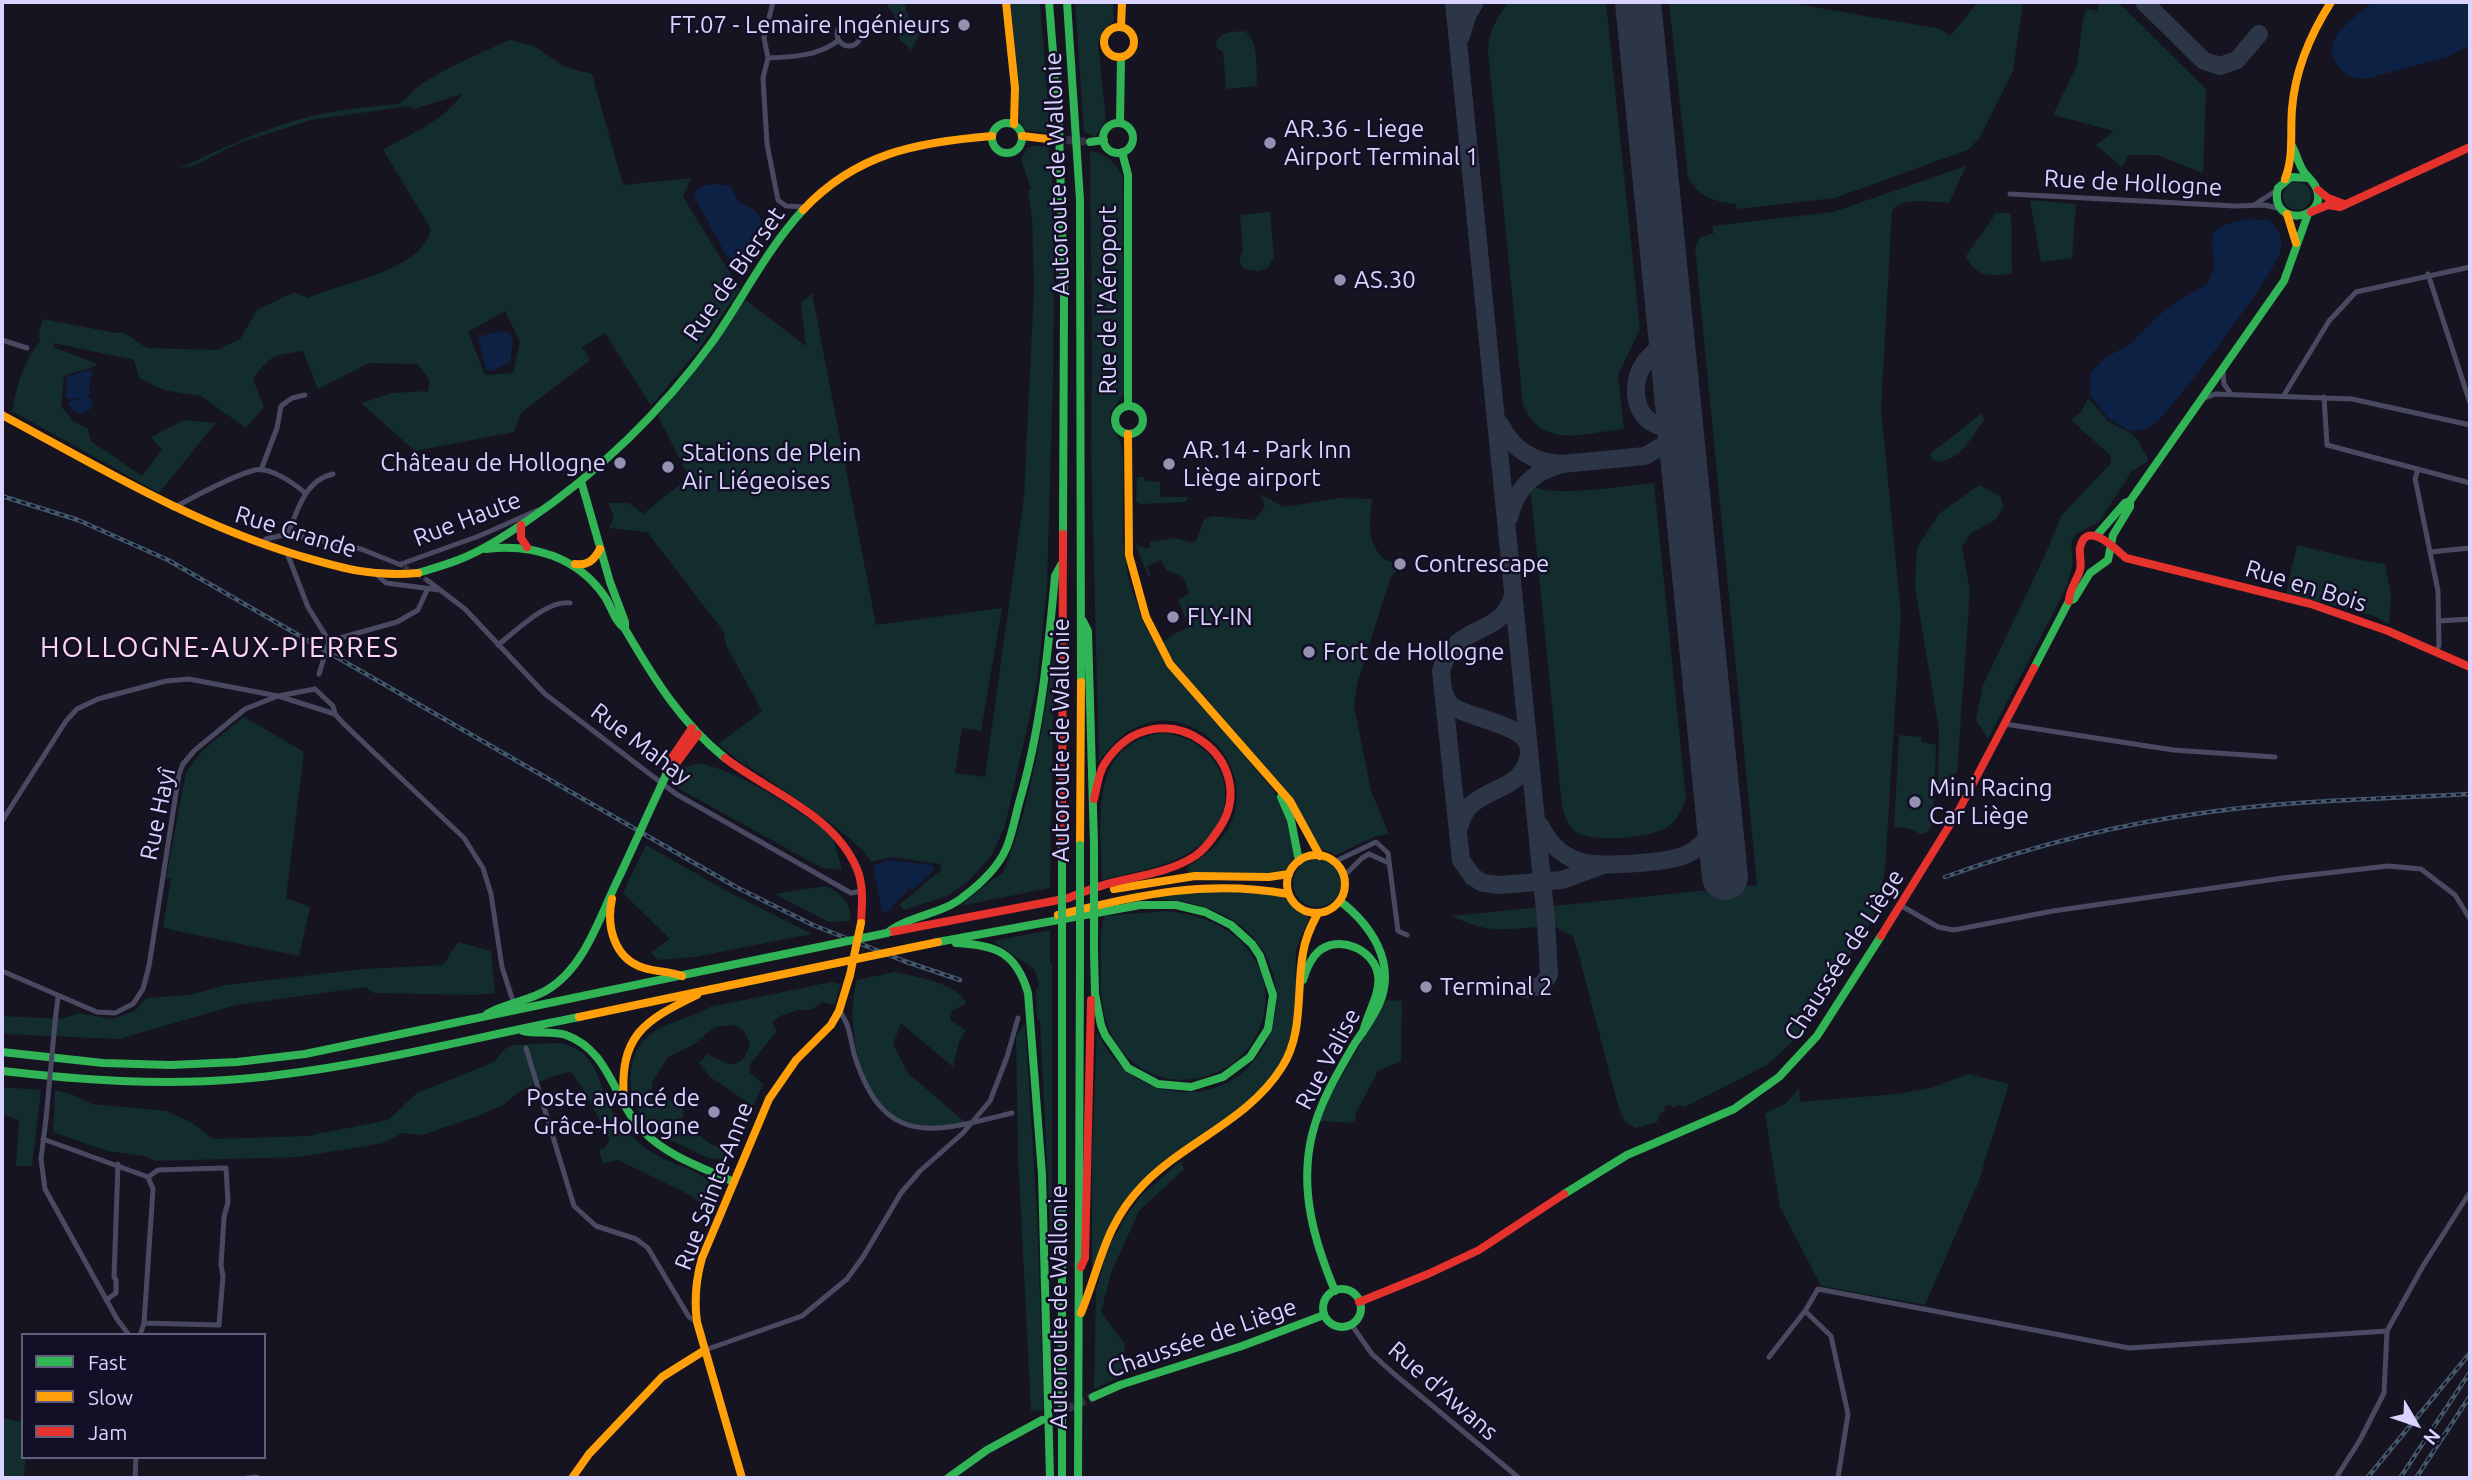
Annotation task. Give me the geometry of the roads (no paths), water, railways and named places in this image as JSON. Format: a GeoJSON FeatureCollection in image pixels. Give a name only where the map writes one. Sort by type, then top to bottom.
{"type":"FeatureCollection","features":[{"type":"Feature","properties":{"kind":"main road"},"geometry":{"type":"LineString","coordinates":[[1006,2],[1015,88],[1014,124]]}},
{"type":"Feature","properties":{"kind":"main road","name":"Autoroute de Wallonie"},"geometry":{"type":"LineString","coordinates":[[1049,2],[1059,128],[1063,260],[1062,1478]]}},
{"type":"Feature","properties":{"kind":"main road","name":"Autoroute de Wallonie"},"geometry":{"type":"LineString","coordinates":[[1067,2],[1080,200],[1082,618],[1078,1478]]}},
{"type":"Feature","properties":{"kind":"main road","name":"Rue de l'Aéroport"},"geometry":{"type":"LineString","coordinates":[[1121,27],[1122,2]]}},
{"type":"Feature","properties":{"kind":"main road"},"geometry":{"type":"LineString","coordinates":[[2297,243],[2277,201],[2278,189],[2289,170],[2292,110],[2298,72],[2314,30],[2331,2]]}},
{"type":"Feature","properties":{"kind":"main road","name":"Rue de l'Aéroport"},"geometry":{"type":"LineString","coordinates":[[1121,27],[1129,31],[1134,44],[1128,54],[1121,57],[1106,50],[1104,39],[1110,30],[1121,27]]}},
{"type":"Feature","properties":{"kind":"main road","name":"Rue de l'Aéroport"},"geometry":{"type":"LineString","coordinates":[[1121,57],[1122,103],[1119,123],[1125,125],[1133,134],[1131,145],[1122,152],[1128,175],[1128,405]]}},
{"type":"Feature","properties":{"kind":"main road"},"geometry":{"type":"LineString","coordinates":[[1004,123],[1014,124],[1022,136],[1017,150],[1006,153],[995,148],[992,136],[1013,109]]}},
{"type":"Feature","properties":{"kind":"main road"},"geometry":{"type":"LineString","coordinates":[[1119,123],[1106,130],[1104,141],[1111,150],[1122,152]]}},
{"type":"Feature","properties":{"kind":"main road","name":"Rue de Bierset"},"geometry":{"type":"LineString","coordinates":[[581,481],[659,408],[690,372],[744,294],[776,241],[804,207],[844,174],[891,153],[950,138],[992,136]]}},
{"type":"Feature","properties":{"kind":"main road"},"geometry":{"type":"LineString","coordinates":[[1022,136],[1048,139]]}},
{"type":"Feature","properties":{"kind":"main road"},"geometry":{"type":"LineString","coordinates":[[1090,142],[1104,141]]}},
{"type":"Feature","properties":{"kind":"main road"},"geometry":{"type":"LineString","coordinates":[[2292,146],[2301,168],[2318,190],[2328,198],[2344,204]]}},
{"type":"Feature","properties":{"kind":"main road"},"geometry":{"type":"LineString","coordinates":[[2284,212],[2298,217],[2325,206],[2340,206],[2470,148]]}},
{"type":"Feature","properties":{"kind":"main road"},"geometry":{"type":"LineString","coordinates":[[2285,179],[2297,175],[2309,178]]}},
{"type":"Feature","properties":{"kind":"main road"},"geometry":{"type":"LineString","coordinates":[[2097,535],[2125,503],[2130,501],[2284,282],[2293,262],[2297,243],[2318,201],[2318,190]]}},
{"type":"Feature","properties":{"kind":"main road","name":"Rue de l'Aéroport"},"geometry":{"type":"LineString","coordinates":[[1128,405],[1140,410],[1143,419],[1139,430],[1128,434],[1117,428],[1114,420],[1120,408],[1128,405]]}},
{"type":"Feature","properties":{"kind":"main road","name":"Rue Grande"},"geometry":{"type":"LineString","coordinates":[[2,415],[173,508],[262,544],[377,575],[399,577],[421,573],[481,549],[522,525],[581,481]]}},
{"type":"Feature","properties":{"kind":"main road","name":"Rue de l'Aéroport"},"geometry":{"type":"LineString","coordinates":[[1128,434],[1129,555],[1146,617],[1170,664],[1296,810],[1311,846],[1320,856]]}},
{"type":"Feature","properties":{"kind":"main road"},"geometry":{"type":"LineString","coordinates":[[581,481],[625,629]]}},
{"type":"Feature","properties":{"kind":"main road"},"geometry":{"type":"LineString","coordinates":[[2111,546],[2105,538],[2091,535],[2082,542],[2081,557],[2089,565],[2101,565],[2111,555],[2115,532],[2130,507],[2130,501]]}},
{"type":"Feature","properties":{"kind":"main road"},"geometry":{"type":"LineString","coordinates":[[522,525],[521,538],[527,547]]}},
{"type":"Feature","properties":{"kind":"main road","name":"Rue en Bois"},"geometry":{"type":"LineString","coordinates":[[2111,546],[2126,558],[2336,612],[2437,651],[2470,667]]}},
{"type":"Feature","properties":{"kind":"main road"},"geometry":{"type":"LineString","coordinates":[[481,549],[527,547],[555,555],[572,564],[596,584],[665,696],[695,731],[748,775],[829,828],[847,849],[863,891]]}},
{"type":"Feature","properties":{"kind":"main road"},"geometry":{"type":"LineString","coordinates":[[572,564],[590,562],[600,549]]}},
{"type":"Feature","properties":{"kind":"main road","name":"Chaussée de Liège"},"geometry":{"type":"LineString","coordinates":[[1359,1302],[1459,1260],[1522,1224],[1615,1161],[1724,1113],[1762,1092],[1794,1063],[1820,1034],[1959,810],[2069,601],[2068,595],[2080,569],[2081,557]]}},
{"type":"Feature","properties":{"kind":"main road","name":"Rue en Bois"},"geometry":{"type":"LineString","coordinates":[[2101,565],[2126,558]]}},
{"type":"Feature","properties":{"kind":"main road"},"geometry":{"type":"LineString","coordinates":[[887,933],[900,923],[941,910],[962,898],[993,869],[1006,850],[1026,780],[1040,708],[1048,658],[1055,576],[1062,562]]}},
{"type":"Feature","properties":{"kind":"main road","name":"Chaussée de Liège"},"geometry":{"type":"LineString","coordinates":[[2069,601],[2074,599],[2090,573],[2101,565]]}},
{"type":"Feature","properties":{"kind":"main road"},"geometry":{"type":"LineString","coordinates":[[2,1071],[102,1082],[171,1083],[307,1072],[937,942],[974,939],[1024,926],[1148,904],[1178,906],[1214,915],[1231,924],[1257,949],[1270,978],[1273,998],[1271,1016],[1262,1042],[1253,1056],[1231,1074],[1202,1086],[1170,1086],[1153,1082],[1129,1068],[1111,1048],[1099,1019],[1094,982],[1094,952],[1094,844],[1094,799],[1088,631],[1082,618]]}},
{"type":"Feature","properties":{"kind":"main road"},"geometry":{"type":"LineString","coordinates":[[1068,898],[1104,885],[1167,869],[1193,857],[1203,850],[1222,828],[1228,816],[1232,794],[1226,768],[1213,748],[1202,739],[1181,730],[1157,727],[1133,735],[1113,751],[1101,771],[1094,799]]}},
{"type":"Feature","properties":{"kind":"main road"},"geometry":{"type":"LineString","coordinates":[[481,1018],[498,1007],[540,993],[561,980],[582,953],[668,772],[695,731]]}},
{"type":"Feature","properties":{"kind":"main road","name":"Rue de l'Aéroport"},"geometry":{"type":"LineString","coordinates":[[1276,785],[1291,820],[1299,861]]}},
{"type":"Feature","properties":{"kind":"main road"},"geometry":{"type":"LineString","coordinates":[[1320,856],[1334,862],[1344,876],[1340,901],[1334,907],[1318,913],[1300,908],[1289,894],[1287,884],[1289,874],[1299,861],[1320,856]]}},
{"type":"Feature","properties":{"kind":"main road"},"geometry":{"type":"LineString","coordinates":[[621,874],[609,916],[610,932],[620,952],[639,967],[669,970],[683,976]]}},
{"type":"Feature","properties":{"kind":"main road"},"geometry":{"type":"LineString","coordinates":[[2,1052],[103,1063],[171,1065],[237,1062],[305,1054],[944,921],[1182,877],[1277,877],[1289,874]]}},
{"type":"Feature","properties":{"kind":"main road"},"geometry":{"type":"LineString","coordinates":[[1024,926],[1045,918],[1143,894],[1181,888],[1259,888],[1289,894]]}},
{"type":"Feature","properties":{"kind":"main road","name":"Rue Sainte-Anne"},"geometry":{"type":"LineString","coordinates":[[742,1478],[697,1322],[695,1295],[699,1267],[764,1109],[781,1079],[796,1060],[827,1031],[839,1011],[861,923],[863,891]]}},
{"type":"Feature","properties":{"kind":"main road","name":"Rue Valise"},"geometry":{"type":"LineString","coordinates":[[1335,1291],[1310,1220],[1307,1170],[1311,1138],[1318,1111],[1331,1084],[1383,996],[1386,971],[1370,930],[1340,901]]}},
{"type":"Feature","properties":{"kind":"main road"},"geometry":{"type":"LineString","coordinates":[[1079,1320],[1103,1246],[1125,1206],[1142,1185],[1166,1164],[1242,1110],[1275,1079],[1297,1034],[1300,1015],[1300,960],[1304,941],[1318,913]]}},
{"type":"Feature","properties":{"kind":"main road"},"geometry":{"type":"LineString","coordinates":[[974,939],[1010,957],[1022,974],[1028,993],[1042,1174],[1050,1478]]}},
{"type":"Feature","properties":{"kind":"main road"},"geometry":{"type":"LineString","coordinates":[[1299,990],[1311,961],[1326,946],[1349,945],[1360,949],[1377,970],[1379,983],[1376,996],[1364,1019],[1363,1032]]}},
{"type":"Feature","properties":{"kind":"main road"},"geometry":{"type":"LineString","coordinates":[[1079,1271],[1086,1258],[1091,995],[1094,982]]}},
{"type":"Feature","properties":{"kind":"main road"},"geometry":{"type":"LineString","coordinates":[[625,1105],[623,1061],[635,1037],[652,1018],[709,989]]}},
{"type":"Feature","properties":{"kind":"main road"},"geometry":{"type":"LineString","coordinates":[[515,1030],[563,1034],[580,1040],[598,1057],[637,1126],[653,1141],[674,1154],[734,1182]]}},
{"type":"Feature","properties":{"kind":"main road"},"geometry":{"type":"LineString","coordinates":[[1335,1291],[1350,1291],[1359,1302],[1359,1315],[1351,1325],[1333,1325],[1324,1315],[1326,1298],[1335,1291]]}},
{"type":"Feature","properties":{"kind":"main road","name":"Chaussée de Liège"},"geometry":{"type":"LineString","coordinates":[[1093,1397],[1120,1385],[1242,1346],[1324,1315]]}},
{"type":"Feature","properties":{"kind":"main road"},"geometry":{"type":"LineString","coordinates":[[572,1478],[589,1454],[662,1377],[705,1350]]}},
{"type":"Feature","properties":{"kind":"main road"},"geometry":{"type":"LineString","coordinates":[[948,1478],[987,1450],[1042,1420]]}},
{"type":"Feature","properties":{"kind":"street"},"geometry":{"type":"LineString","coordinates":[[773,2],[764,38],[768,58],[763,78],[767,144],[778,200],[786,206],[804,207]]}},
{"type":"Feature","properties":{"kind":"street"},"geometry":{"type":"LineString","coordinates":[[845,23],[858,26],[861,36],[856,44],[846,46],[839,40],[838,30],[845,23]]}},
{"type":"Feature","properties":{"kind":"street"},"geometry":{"type":"LineString","coordinates":[[768,58],[821,51],[839,40]]}},
{"type":"Feature","properties":{"kind":"street","name":"Rue de Hollogne"},"geometry":{"type":"LineString","coordinates":[[2253,205],[2278,189]]}},
{"type":"Feature","properties":{"kind":"street","name":"Rue de Hollogne"},"geometry":{"type":"LineString","coordinates":[[2010,194],[2253,205],[2284,212]]}},
{"type":"Feature","properties":{"kind":"street"},"geometry":{"type":"LineString","coordinates":[[2284,395],[2329,321],[2356,292],[2428,274],[2470,267]]}},
{"type":"Feature","properties":{"kind":"street"},"geometry":{"type":"LineString","coordinates":[[2428,274],[2470,403]]}},
{"type":"Feature","properties":{"kind":"street"},"geometry":{"type":"LineString","coordinates":[[2,340],[27,348]]}},
{"type":"Feature","properties":{"kind":"street"},"geometry":{"type":"LineString","coordinates":[[2223,369],[2224,384],[2231,394]]}},
{"type":"Feature","properties":{"kind":"street"},"geometry":{"type":"LineString","coordinates":[[2202,399],[2216,394],[2352,398],[2470,425]]}},
{"type":"Feature","properties":{"kind":"street"},"geometry":{"type":"LineString","coordinates":[[261,470],[277,428],[281,406],[292,398],[305,395]]}},
{"type":"Feature","properties":{"kind":"street"},"geometry":{"type":"LineString","coordinates":[[2324,397],[2327,445],[2470,483]]}},
{"type":"Feature","properties":{"kind":"street"},"geometry":{"type":"LineString","coordinates":[[2418,469],[2415,479],[2438,591],[2440,621],[2437,651]]}},
{"type":"Feature","properties":{"kind":"street"},"geometry":{"type":"LineString","coordinates":[[173,508],[256,470],[274,474],[297,486],[304,493]]}},
{"type":"Feature","properties":{"kind":"street"},"geometry":{"type":"LineString","coordinates":[[262,544],[266,539],[288,534],[304,493],[325,476],[332,474]]}},
{"type":"Feature","properties":{"kind":"street","name":"Rue Haute"},"geometry":{"type":"LineString","coordinates":[[288,534],[360,549],[402,566],[547,507]]}},
{"type":"Feature","properties":{"kind":"street"},"geometry":{"type":"LineString","coordinates":[[2430,552],[2470,548]]}},
{"type":"Feature","properties":{"kind":"street"},"geometry":{"type":"LineString","coordinates":[[287,552],[308,607],[329,641],[315,689],[333,706],[335,714]]}},
{"type":"Feature","properties":{"kind":"street"},"geometry":{"type":"LineString","coordinates":[[377,575],[386,583],[440,590]]}},
{"type":"Feature","properties":{"kind":"street","name":"Rue Mahay"},"geometry":{"type":"LineString","coordinates":[[427,580],[465,609],[545,694],[676,794],[851,893],[863,891]]}},
{"type":"Feature","properties":{"kind":"street"},"geometry":{"type":"LineString","coordinates":[[329,641],[397,622],[418,610],[427,590]]}},
{"type":"Feature","properties":{"kind":"street"},"geometry":{"type":"LineString","coordinates":[[498,645],[550,606],[561,602],[570,603]]}},
{"type":"Feature","properties":{"kind":"street"},"geometry":{"type":"LineString","coordinates":[[2440,621],[2470,620]]}},
{"type":"Feature","properties":{"kind":"street"},"geometry":{"type":"LineString","coordinates":[[2,821],[66,721],[77,709],[98,699],[166,681],[189,678],[278,696],[335,714],[464,838],[474,851],[484,868],[491,894],[502,967],[512,998]]}},
{"type":"Feature","properties":{"kind":"street","name":"Rue Hayî"},"geometry":{"type":"LineString","coordinates":[[58,997],[97,1012],[115,1013],[133,1004],[143,989],[149,966],[178,774],[183,764],[195,750],[244,709],[278,696],[315,689]]}},
{"type":"Feature","properties":{"kind":"street"},"geometry":{"type":"LineString","coordinates":[[2005,724],[2172,750],[2275,757]]}},
{"type":"Feature","properties":{"kind":"street"},"geometry":{"type":"LineString","coordinates":[[1334,862],[1376,842],[1388,853],[1398,931],[1407,935]]}},
{"type":"Feature","properties":{"kind":"street"},"geometry":{"type":"LineString","coordinates":[[1344,876],[1369,854],[1390,863]]}},
{"type":"Feature","properties":{"kind":"street"},"geometry":{"type":"LineString","coordinates":[[1900,905],[1938,927],[1954,930],[2053,911],[2388,866],[2421,869],[2455,895],[2470,919]]}},
{"type":"Feature","properties":{"kind":"street"},"geometry":{"type":"LineString","coordinates":[[2,971],[58,997],[41,1159],[45,1189],[106,1300],[128,1333]]}},
{"type":"Feature","properties":{"kind":"street"},"geometry":{"type":"LineString","coordinates":[[839,1011],[848,1024],[854,1056],[868,1091],[900,1123],[913,1129],[929,1130],[971,1124],[1012,1113]]}},
{"type":"Feature","properties":{"kind":"street"},"geometry":{"type":"LineString","coordinates":[[705,1350],[803,1316],[824,1300],[856,1268],[901,1194],[920,1171],[971,1124],[993,1095],[1018,1018]]}},
{"type":"Feature","properties":{"kind":"street"},"geometry":{"type":"LineString","coordinates":[[526,1048],[574,1206],[596,1226],[636,1239],[648,1248],[689,1317],[697,1322]]}},
{"type":"Feature","properties":{"kind":"street"},"geometry":{"type":"LineString","coordinates":[[43,1139],[148,1177],[153,1189],[144,1322],[141,1333]]}},
{"type":"Feature","properties":{"kind":"street"},"geometry":{"type":"LineString","coordinates":[[106,1300],[116,1293],[114,1223],[118,1164]]}},
{"type":"Feature","properties":{"kind":"street"},"geometry":{"type":"LineString","coordinates":[[144,1322],[219,1325],[224,1217],[228,1202],[226,1168],[158,1170],[148,1177]]}},
{"type":"Feature","properties":{"kind":"street"},"geometry":{"type":"LineString","coordinates":[[2336,1478],[2360,1440],[2384,1393],[2388,1331],[2423,1266],[2470,1192]]}},
{"type":"Feature","properties":{"kind":"street"},"geometry":{"type":"LineString","coordinates":[[1769,1357],[1805,1311],[1818,1289],[2129,1349],[2388,1331]]}},
{"type":"Feature","properties":{"kind":"street"},"geometry":{"type":"LineString","coordinates":[[1805,1311],[1831,1336],[1848,1415],[1838,1478]]}},
{"type":"Feature","properties":{"kind":"street","name":"Rue d'Awans"},"geometry":{"type":"LineString","coordinates":[[1351,1325],[1373,1354],[1393,1374],[1519,1478]]}},
{"type":"Feature","properties":{"kind":"street"},"geometry":{"type":"LineString","coordinates":[[135,1478],[136,1459]]}},
{"type":"Feature","properties":{"kind":"street"},"geometry":{"type":"LineString","coordinates":[[247,1478],[259,1478]]}},
{"type":"Feature","properties":{"kind":"water"},"geometry":{"type":"Polygon","coordinates":[[[2374,2],[2470,2],[2470,45],[2447,57],[2369,78],[2352,77],[2343,71],[2335,60],[2332,50],[2334,41],[2347,24],[2374,2]]]}},
{"type":"Feature","properties":{"kind":"water"},"geometry":{"type":"Polygon","coordinates":[[[701,186],[730,186],[740,204],[755,210],[760,219],[757,236],[748,253],[733,263],[726,255],[694,194],[701,186]]]}},
{"type":"Feature","properties":{"kind":"water"},"geometry":{"type":"Polygon","coordinates":[[[2248,219],[2269,220],[2281,240],[2276,261],[2263,283],[2180,396],[2152,426],[2132,432],[2109,419],[2090,395],[2090,373],[2105,358],[2130,344],[2158,316],[2207,284],[2214,268],[2214,231],[2226,224],[2248,219]]]}},
{"type":"Feature","properties":{"kind":"water"},"geometry":{"type":"Polygon","coordinates":[[[500,331],[508,332],[513,340],[510,363],[491,371],[486,369],[478,337],[500,331]]]}},
{"type":"Feature","properties":{"kind":"water"},"geometry":{"type":"Polygon","coordinates":[[[91,371],[93,376],[90,378],[89,395],[86,397],[92,399],[93,407],[83,414],[73,411],[67,402],[83,398],[66,399],[67,377],[91,371]]]}},
{"type":"Feature","properties":{"kind":"water"},"geometry":{"type":"Polygon","coordinates":[[[888,860],[931,865],[935,869],[913,890],[910,888],[886,913],[882,912],[873,866],[888,860]]]}},
{"type":"Feature","properties":{"kind":"tunnel"},"geometry":{"type":"LineString","coordinates":[[1054,139],[1090,142]]}},
{"type":"Feature","properties":{"kind":"tunnel"},"geometry":{"type":"LineString","coordinates":[[404,567],[427,580]]}},
{"type":"Feature","properties":{"kind":"tunnel"},"geometry":{"type":"LineString","coordinates":[[1045,1419],[1093,1397]]}},
{"type":"Feature","properties":{"kind":"railway"},"geometry":{"type":"LineString","coordinates":[[2,496],[78,520],[168,560],[736,887],[813,925],[960,980]]}},
{"type":"Feature","properties":{"kind":"railway"},"geometry":{"type":"LineString","coordinates":[[1945,877],[2076,837],[2175,817],[2274,805],[2470,794]]}},
{"type":"Feature","properties":{"kind":"railway"},"geometry":{"type":"LineString","coordinates":[[2367,1478],[2470,1353]]}},
{"type":"Feature","properties":{"kind":"railway"},"geometry":{"type":"LineString","coordinates":[[2400,1478],[2470,1372]]}},
{"type":"Feature","properties":{"kind":"railway"},"geometry":{"type":"LineString","coordinates":[[2416,1478],[2470,1396]]}},
{"type":"Feature","properties":{"kind":"place","name":"FT.07 - Lemaire Ingénieurs"},"geometry":{"type":"Point","coordinates":[964,25]}},
{"type":"Feature","properties":{"kind":"place","name":"AR.36 - Liege Airport Terminal 1"},"geometry":{"type":"Point","coordinates":[1270,143]}},
{"type":"Feature","properties":{"kind":"place","name":"AS.30"},"geometry":{"type":"Point","coordinates":[1340,280]}},
{"type":"Feature","properties":{"kind":"place","name":"Château de Hollogne"},"geometry":{"type":"Point","coordinates":[620,463]}},
{"type":"Feature","properties":{"kind":"place","name":"AR.14 - Park Inn Liège airport"},"geometry":{"type":"Point","coordinates":[1169,464]}},
{"type":"Feature","properties":{"kind":"place","name":"Stations de Plein Air Liégeoises"},"geometry":{"type":"Point","coordinates":[668,467]}},
{"type":"Feature","properties":{"kind":"place","name":"Contrescape"},"geometry":{"type":"Point","coordinates":[1400,564]}},
{"type":"Feature","properties":{"kind":"place","name":"FLY-IN"},"geometry":{"type":"Point","coordinates":[1173,617]}},
{"type":"Feature","properties":{"kind":"place","name":"Fort de Hollogne"},"geometry":{"type":"Point","coordinates":[1309,652]}},
{"type":"Feature","properties":{"kind":"place","name":"Mini Racing Car Liège"},"geometry":{"type":"Point","coordinates":[1915,802]}},
{"type":"Feature","properties":{"kind":"place","name":"Terminal 2"},"geometry":{"type":"Point","coordinates":[1426,987]}},
{"type":"Feature","properties":{"kind":"place","name":"Poste avancé de Grâce-Hollogne"},"geometry":{"type":"Point","coordinates":[714,1112]}},
{"type":"Feature","properties":{"kind":"district","name":"HOLLOGNE-AUX-PIERRES"},"geometry":{"type":"Point","coordinates":[220,648]}}]}
